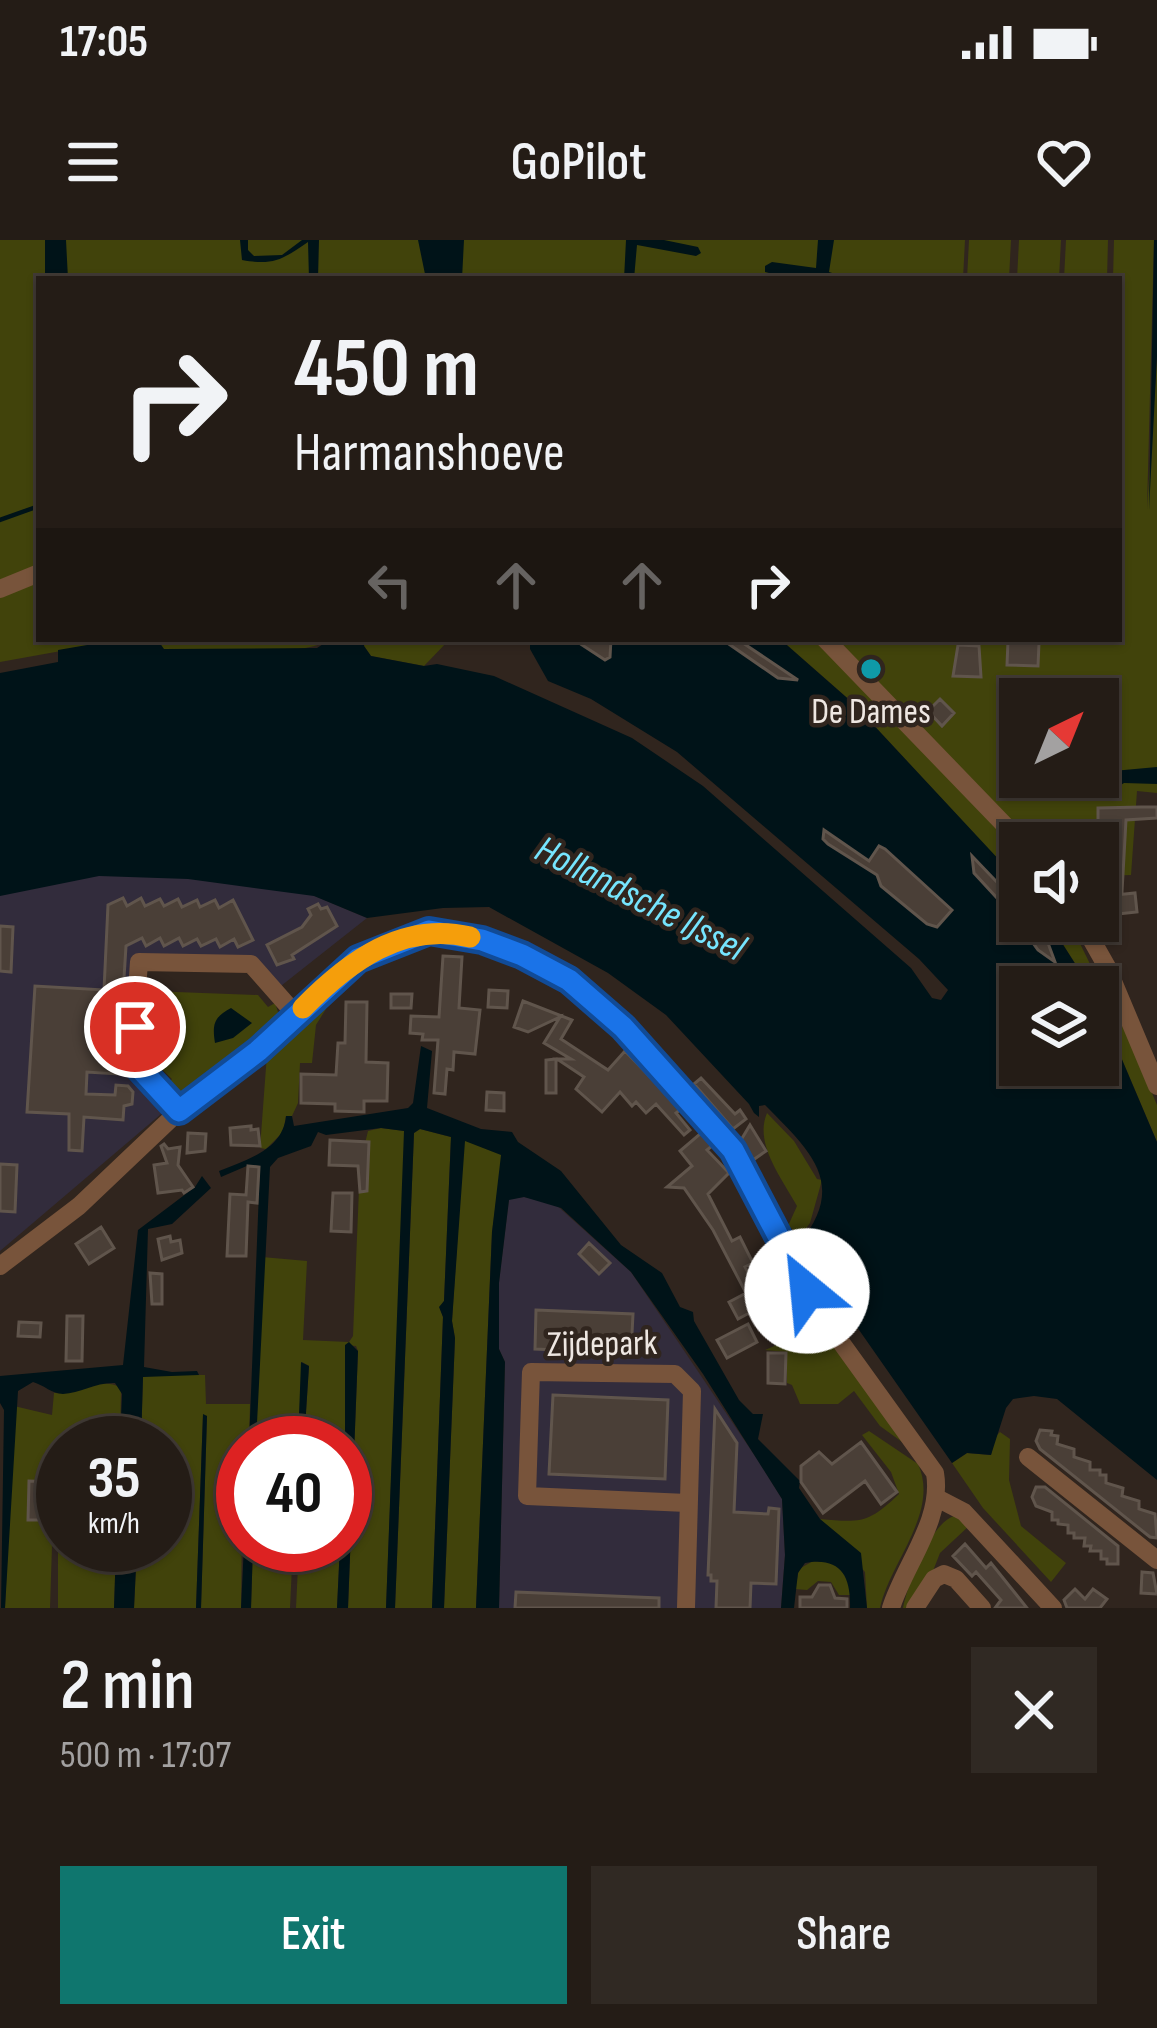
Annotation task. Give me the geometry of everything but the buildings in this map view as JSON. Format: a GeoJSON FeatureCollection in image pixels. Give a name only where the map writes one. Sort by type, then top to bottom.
{"type":"FeatureCollection","features":[{"type":"Feature","properties":{"kind":"street"},"geometry":{"type":"LineString","coordinates":[[0,589],[36,574]]}},
{"type":"Feature","properties":{"kind":"street"},"geometry":{"type":"LineString","coordinates":[[828,642],[1002,822]]}},
{"type":"Feature","properties":{"kind":"street"},"geometry":{"type":"LineString","coordinates":[[0,1266],[80,1206],[179,1111],[258,1051],[358,959],[429,931],[482,940],[522,955],[592,997],[733,1150],[822,1316],[935,1473],[937,1498],[891,1608]]}},
{"type":"Feature","properties":{"kind":"street"},"geometry":{"type":"LineString","coordinates":[[1093,942],[1157,1086]]}},
{"type":"Feature","properties":{"kind":"street"},"geometry":{"type":"LineString","coordinates":[[179,1111],[132,1060],[139,962],[251,964],[296,1015]]}},
{"type":"Feature","properties":{"kind":"street","name":"Zijdepark"},"geometry":{"type":"LineString","coordinates":[[686,1608],[692,1391],[675,1374],[531,1372],[526,1496],[687,1503]]}},
{"type":"Feature","properties":{"kind":"street"},"geometry":{"type":"LineString","coordinates":[[1028,1481],[1028,1457],[1157,1561]]}},
{"type":"Feature","properties":{"kind":"street"},"geometry":{"type":"LineString","coordinates":[[937,1498],[964,1512],[1053,1608]]}},
{"type":"Feature","properties":{"kind":"street"},"geometry":{"type":"LineString","coordinates":[[915,1608],[934,1579],[944,1574],[956,1579],[982,1608]]}},
{"type":"Feature","properties":{"kind":"shaded area"},"geometry":{"type":"Polygon","coordinates":[[[0,240],[965,240],[963,276],[36,276],[36,568],[0,582],[0,240]]]}},
{"type":"Feature","properties":{"kind":"shaded area"},"geometry":{"type":"Polygon","coordinates":[[[969,240],[1011,240],[1009,276],[967,276],[969,240]]]}},
{"type":"Feature","properties":{"kind":"shaded area"},"geometry":{"type":"Polygon","coordinates":[[[1019,240],[1061,240],[1059,276],[1017,276],[1019,240]]]}},
{"type":"Feature","properties":{"kind":"shaded area"},"geometry":{"type":"Polygon","coordinates":[[[1066,240],[1108,240],[1107,276],[1064,276],[1066,240]]]}},
{"type":"Feature","properties":{"kind":"shaded area"},"geometry":{"type":"Polygon","coordinates":[[[1114,240],[1154,240],[1147,509],[1157,356],[1157,793],[1137,791],[1131,875],[1119,875],[1119,822],[1010,822],[838,642],[1122,642],[1122,276],[1113,276],[1114,240]]]}},
{"type":"Feature","properties":{"kind":"shaded area"},"geometry":{"type":"Polygon","coordinates":[[[36,578],[36,642],[111,642],[0,662],[0,593],[36,578]]]}},
{"type":"Feature","properties":{"kind":"shaded area"},"geometry":{"type":"Polygon","coordinates":[[[159,642],[324,642],[251,652],[163,649],[159,642]]]}},
{"type":"Feature","properties":{"kind":"shaded area"},"geometry":{"type":"Polygon","coordinates":[[[365,642],[447,642],[424,666],[371,656],[365,642]]]}},
{"type":"Feature","properties":{"kind":"shaded area"},"geometry":{"type":"Polygon","coordinates":[[[783,642],[821,642],[999,825],[999,860],[854,704],[783,642]]]}},
{"type":"Feature","properties":{"kind":"shaded area"},"geometry":{"type":"Polygon","coordinates":[[[0,863],[265,875],[367,918],[272,993],[251,967],[138,970],[131,1059],[174,1103],[0,1251],[0,863]]]}},
{"type":"Feature","properties":{"kind":"shaded area"},"geometry":{"type":"Polygon","coordinates":[[[1061,942],[1079,942],[1091,966],[1077,966],[1061,942]]]}},
{"type":"Feature","properties":{"kind":"shaded area"},"geometry":{"type":"Polygon","coordinates":[[[344,980],[316,1025],[312,1063],[300,1063],[298,1103],[292,1116],[286,1116],[283,1132],[266,1149],[260,1148],[267,1054],[344,980]]]}},
{"type":"Feature","properties":{"kind":"shaded area"},"geometry":{"type":"Polygon","coordinates":[[[149,991],[258,995],[268,1007],[275,1003],[280,1018],[189,1095],[173,1094],[166,1087],[172,1079],[144,1052],[149,991]]]}},
{"type":"Feature","properties":{"kind":"shaded area"},"geometry":{"type":"Polygon","coordinates":[[[1119,1016],[1157,1105],[1157,1142],[1119,1052],[1119,1016]]]}},
{"type":"Feature","properties":{"kind":"shaded area"},"geometry":{"type":"Polygon","coordinates":[[[767,1113],[822,1180],[810,1223],[801,1235],[788,1226],[797,1206],[767,1148],[767,1113]]]}},
{"type":"Feature","properties":{"kind":"shaded area"},"geometry":{"type":"Polygon","coordinates":[[[420,1129],[451,1137],[440,1308],[432,1608],[395,1608],[414,1133],[420,1129]]]}},
{"type":"Feature","properties":{"kind":"shaded area"},"geometry":{"type":"Polygon","coordinates":[[[368,1131],[405,1131],[386,1608],[348,1608],[349,1572],[372,1572],[372,1416],[355,1416],[358,1351],[356,1346],[345,1345],[345,1416],[306,1416],[309,1366],[302,1362],[299,1416],[257,1416],[262,1257],[307,1261],[303,1340],[349,1342],[353,1336],[360,1164],[368,1131]]]}},
{"type":"Feature","properties":{"kind":"shaded area"},"geometry":{"type":"Polygon","coordinates":[[[464,1140],[501,1154],[501,1165],[492,1232],[476,1608],[444,1608],[452,1321],[464,1140]]]}},
{"type":"Feature","properties":{"kind":"shaded area"},"geometry":{"type":"Polygon","coordinates":[[[509,1199],[554,1203],[631,1272],[757,1459],[782,1499],[781,1608],[499,1608],[505,1362],[499,1349],[499,1282],[509,1199]]]}},
{"type":"Feature","properties":{"kind":"shaded area"},"geometry":{"type":"Polygon","coordinates":[[[799,1289],[790,1331],[773,1338],[762,1310],[799,1289]]]}},
{"type":"Feature","properties":{"kind":"shaded area"},"geometry":{"type":"Polygon","coordinates":[[[806,1305],[909,1447],[880,1426],[854,1391],[838,1404],[800,1404],[787,1383],[787,1352],[765,1350],[793,1338],[806,1305]]]}},
{"type":"Feature","properties":{"kind":"shaded area"},"geometry":{"type":"Polygon","coordinates":[[[205,1375],[206,1404],[250,1404],[250,1416],[216,1416],[216,1572],[241,1572],[241,1608],[201,1608],[207,1416],[203,1415],[196,1608],[134,1608],[136,1572],[192,1572],[192,1416],[142,1416],[143,1377],[205,1375]]]}},
{"type":"Feature","properties":{"kind":"shaded area"},"geometry":{"type":"Polygon","coordinates":[[[96,1384],[121,1388],[120,1416],[36,1416],[36,1572],[51,1572],[50,1608],[5,1608],[14,1406],[52,1415],[54,1393],[96,1384]]]}},
{"type":"Feature","properties":{"kind":"shaded area"},"geometry":{"type":"Polygon","coordinates":[[[869,1431],[918,1464],[923,1482],[918,1519],[880,1608],[867,1608],[865,1572],[820,1519],[864,1519],[899,1494],[891,1472],[862,1435],[869,1431]]]}},
{"type":"Feature","properties":{"kind":"shaded area"},"geometry":{"type":"Polygon","coordinates":[[[1000,1432],[1010,1439],[1009,1480],[1021,1526],[1066,1563],[1051,1582],[983,1508],[952,1463],[967,1453],[991,1455],[1000,1432]]]}},
{"type":"Feature","properties":{"kind":"shaded area"},"geometry":{"type":"Polygon","coordinates":[[[954,1516],[970,1525],[940,1553],[910,1608],[903,1608],[929,1542],[954,1516]]]}},
{"type":"Feature","properties":{"kind":"shaded area"},"geometry":{"type":"Polygon","coordinates":[[[813,1561],[836,1563],[851,1583],[851,1595],[839,1595],[831,1582],[795,1589],[799,1569],[813,1561]]]}},
{"type":"Feature","properties":{"kind":"shaded area"},"geometry":{"type":"Polygon","coordinates":[[[58,1572],[115,1572],[114,1608],[58,1608],[58,1572]]]}},
{"type":"Feature","properties":{"kind":"shaded area"},"geometry":{"type":"Polygon","coordinates":[[[252,1572],[292,1572],[290,1608],[251,1608],[252,1572]]]}},
{"type":"Feature","properties":{"kind":"shaded area"},"geometry":{"type":"Polygon","coordinates":[[[298,1572],[339,1572],[337,1608],[296,1608],[298,1572]]]}},
{"type":"Feature","properties":{"kind":"water"},"geometry":{"type":"Polygon","coordinates":[[[45,240],[66,240],[68,276],[45,276],[45,240]]]}},
{"type":"Feature","properties":{"kind":"water"},"geometry":{"type":"Polygon","coordinates":[[[240,240],[248,240],[254,256],[282,255],[302,240],[319,240],[318,276],[309,276],[308,242],[285,257],[242,260],[240,240]]]}},
{"type":"Feature","properties":{"kind":"water"},"geometry":{"type":"Polygon","coordinates":[[[418,240],[464,240],[462,276],[425,276],[418,240]]]}},
{"type":"Feature","properties":{"kind":"water"},"geometry":{"type":"Polygon","coordinates":[[[626,240],[664,240],[698,247],[701,253],[637,245],[634,276],[624,276],[626,240]]]}},
{"type":"Feature","properties":{"kind":"water"},"geometry":{"type":"Polygon","coordinates":[[[818,240],[834,240],[829,272],[842,276],[765,272],[772,262],[816,268],[818,240]]]}},
{"type":"Feature","properties":{"kind":"water"},"geometry":{"type":"Polygon","coordinates":[[[1154,240],[1157,356],[1149,510],[1154,240]]]}},
{"type":"Feature","properties":{"kind":"water","name":"Hollandsche IJssel"},"geometry":{"type":"Polygon","coordinates":[[[105,642],[159,642],[164,649],[317,648],[326,642],[365,642],[371,656],[494,676],[632,738],[703,786],[911,968],[932,998],[941,1000],[948,990],[919,959],[677,752],[591,699],[548,681],[530,649],[530,642],[783,642],[854,704],[999,860],[999,942],[1061,942],[1077,966],[999,966],[999,1086],[1119,1086],[1119,1052],[1157,1142],[1157,1480],[1057,1399],[1034,1396],[1013,1399],[1006,1408],[991,1455],[967,1453],[952,1463],[799,1244],[814,1222],[822,1185],[796,1137],[765,1105],[759,1106],[759,1117],[754,1113],[666,1015],[608,973],[489,907],[367,918],[314,896],[188,879],[99,876],[0,896],[0,673],[58,662],[58,650],[105,642]]]}},
{"type":"Feature","properties":{"kind":"water"},"geometry":{"type":"Polygon","coordinates":[[[1157,767],[1157,784],[1119,786],[1119,770],[1157,767]]]}},
{"type":"Feature","properties":{"kind":"water"},"geometry":{"type":"Polygon","coordinates":[[[231,1008],[252,1023],[233,1038],[215,1043],[216,1022],[231,1008]]]}},
{"type":"Feature","properties":{"kind":"water"},"geometry":{"type":"Polygon","coordinates":[[[421,1046],[432,1051],[427,1108],[481,1129],[512,1132],[518,1142],[561,1171],[621,1245],[662,1273],[680,1307],[693,1312],[739,1400],[753,1414],[763,1414],[758,1439],[800,1481],[799,1488],[820,1519],[861,1553],[867,1608],[850,1608],[841,1571],[817,1562],[805,1563],[798,1573],[794,1608],[781,1608],[782,1499],[631,1272],[561,1208],[524,1197],[509,1200],[499,1283],[499,1349],[505,1362],[499,1608],[476,1608],[492,1232],[501,1155],[465,1141],[452,1321],[444,1608],[432,1608],[443,1317],[439,1307],[444,1301],[451,1137],[420,1129],[414,1133],[395,1608],[386,1608],[404,1131],[318,1132],[311,1146],[278,1158],[270,1167],[257,1416],[250,1416],[260,1166],[249,1165],[221,1177],[219,1171],[271,1145],[286,1116],[292,1116],[294,1126],[408,1108],[413,1103],[421,1046]]]}},
{"type":"Feature","properties":{"kind":"water"},"geometry":{"type":"Polygon","coordinates":[[[202,1176],[211,1188],[172,1224],[148,1229],[144,1367],[197,1371],[199,1375],[143,1377],[142,1416],[121,1416],[122,1394],[115,1383],[63,1394],[33,1382],[18,1391],[5,1608],[1,1608],[4,1410],[0,1376],[123,1365],[138,1230],[195,1187],[202,1176]]]}},
{"type":"Feature","properties":{"kind":"water"},"geometry":{"type":"Polygon","coordinates":[[[349,1342],[358,1351],[355,1416],[345,1416],[345,1345],[349,1342]]]}},
{"type":"Feature","properties":{"kind":"water"},"geometry":{"type":"Polygon","coordinates":[[[301,1362],[309,1366],[306,1416],[299,1416],[301,1362]]]}},
{"type":"Feature","properties":{"kind":"water"},"geometry":{"type":"Polygon","coordinates":[[[203,1414],[207,1416],[201,1608],[196,1608],[203,1414]]]}},
{"type":"Feature","properties":{"kind":"water"},"geometry":{"type":"Polygon","coordinates":[[[115,1572],[136,1572],[134,1608],[114,1608],[115,1572]]]}},
{"type":"Feature","properties":{"kind":"water"},"geometry":{"type":"Polygon","coordinates":[[[243,1572],[252,1572],[251,1608],[241,1608],[243,1572]]]}},
{"type":"Feature","properties":{"kind":"water"},"geometry":{"type":"Polygon","coordinates":[[[339,1572],[349,1572],[348,1608],[337,1608],[339,1572]]]}},
{"type":"Feature","properties":{"kind":"waterway"},"geometry":{"type":"LineString","coordinates":[[0,520],[36,507]]}},
{"type":"Feature","properties":{"kind":"slow traffic"},"geometry":{"type":"LineString","coordinates":[[303,1008],[339,973],[386,945],[429,931],[470,937]]}},
{"type":"Feature","properties":{"kind":"place","name":"De Dames"},"geometry":{"type":"Point","coordinates":[871,669]}},
{"type":"Feature","properties":{"kind":"route"},"geometry":{"type":"LineString","coordinates":[[135,1027],[132,1060],[179,1111],[277,1035],[358,959],[429,931],[503,947],[544,965],[592,997],[700,1110],[733,1150],[807,1291]]}}]}
